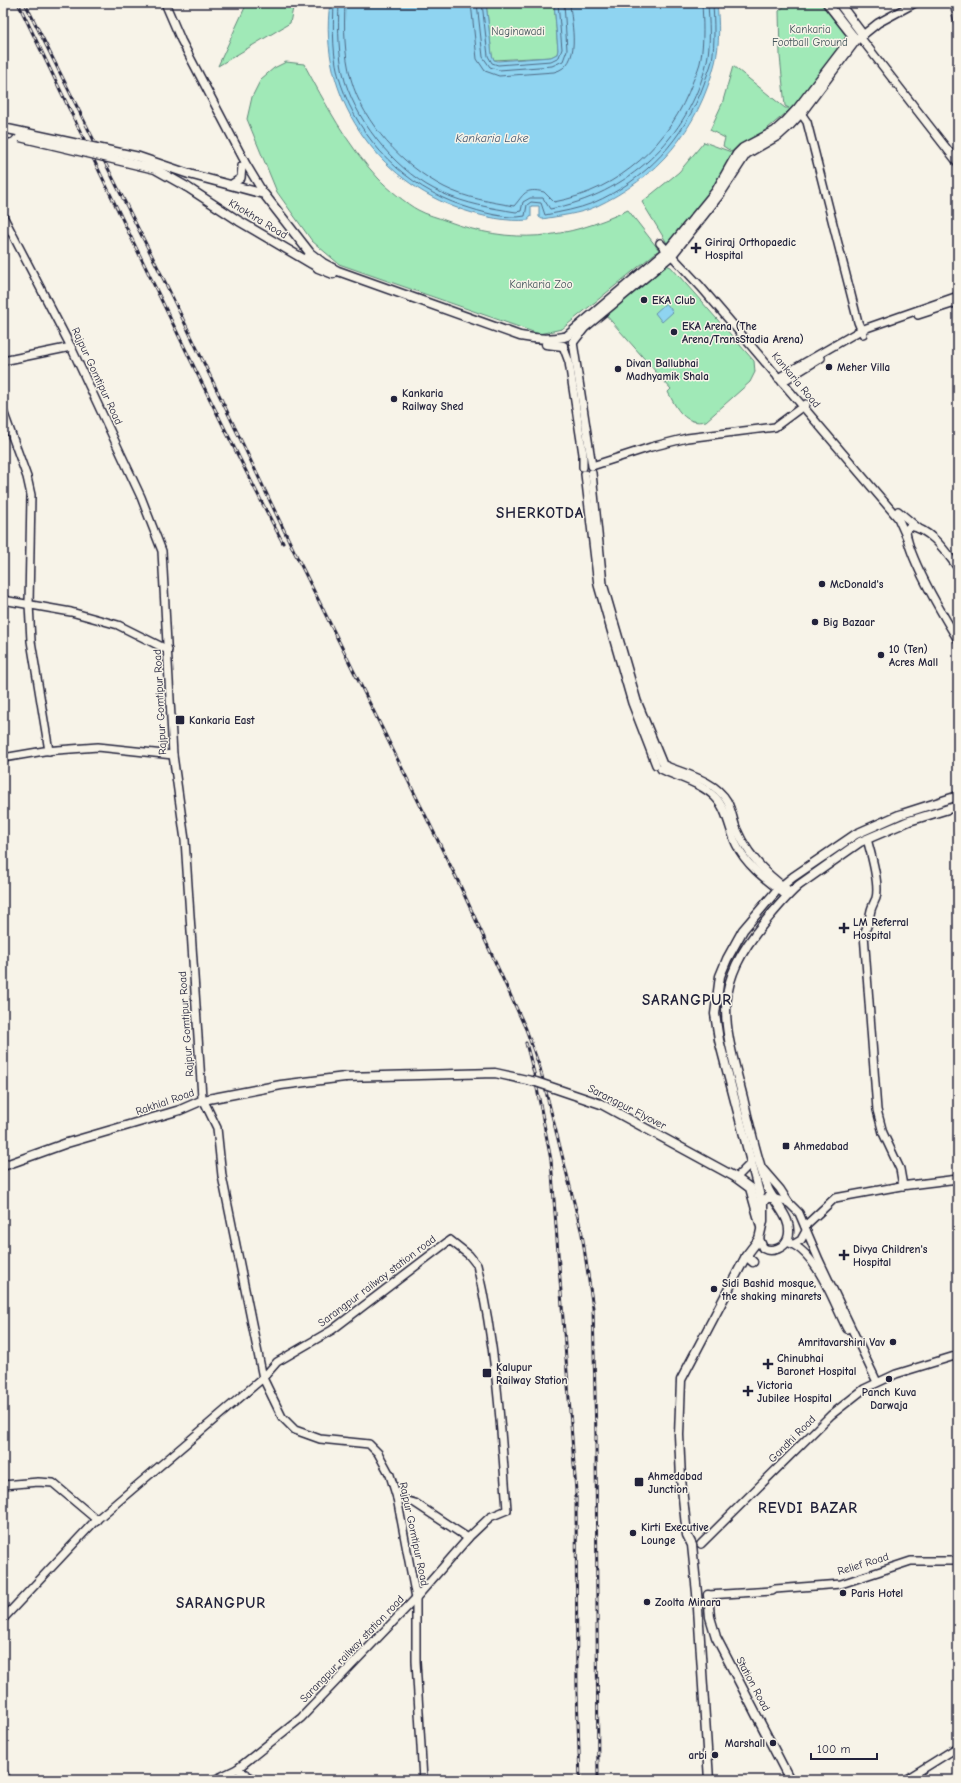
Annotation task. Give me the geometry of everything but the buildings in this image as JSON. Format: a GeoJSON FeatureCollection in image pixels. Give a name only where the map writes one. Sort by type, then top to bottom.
{"type":"FeatureCollection","features":[{"type":"Feature","properties":{"kind":"main road"},"geometry":{"type":"LineString","coordinates":[[160,3],[177,42],[242,166],[318,268]]}},
{"type":"Feature","properties":{"kind":"main road"},"geometry":{"type":"LineString","coordinates":[[164,3],[180,40],[261,193]]}},
{"type":"Feature","properties":{"kind":"main road"},"geometry":{"type":"LineString","coordinates":[[827,3],[858,36],[958,163]]}},
{"type":"Feature","properties":{"kind":"main road"},"geometry":{"type":"LineString","coordinates":[[839,3],[858,36]]}},
{"type":"Feature","properties":{"kind":"main road"},"geometry":{"type":"LineString","coordinates":[[565,340],[570,347],[584,328],[671,252],[712,196],[737,154],[743,148],[775,131],[800,110],[858,36],[906,3]]}},
{"type":"Feature","properties":{"kind":"main road"},"geometry":{"type":"LineString","coordinates":[[858,36],[878,23],[915,3]]}},
{"type":"Feature","properties":{"kind":"main road"},"geometry":{"type":"LineString","coordinates":[[954,3],[958,22]]}},
{"type":"Feature","properties":{"kind":"main road"},"geometry":{"type":"LineString","coordinates":[[800,110],[807,122],[858,322],[862,332]]}},
{"type":"Feature","properties":{"kind":"main road","name":"Khokhra Road"},"geometry":{"type":"LineString","coordinates":[[3,128],[139,157],[189,174],[232,184],[261,193]]}},
{"type":"Feature","properties":{"kind":"main road","name":"Khokhra Road"},"geometry":{"type":"LineString","coordinates":[[5,134],[155,169],[187,187],[239,221],[318,268],[333,271]]}},
{"type":"Feature","properties":{"kind":"main road"},"geometry":{"type":"LineString","coordinates":[[232,184],[241,178],[242,166]]}},
{"type":"Feature","properties":{"kind":"main road","name":"Rajpur Gomtipur Road"},"geometry":{"type":"LineString","coordinates":[[3,216],[71,347],[141,497],[162,551],[173,755],[185,840],[203,1099],[217,1128],[222,1176],[264,1378],[282,1417],[295,1430],[320,1439],[369,1444],[378,1454],[390,1475],[397,1498],[416,1598],[416,1661],[423,1780]]}},
{"type":"Feature","properties":{"kind":"main road"},"geometry":{"type":"LineString","coordinates":[[660,243],[671,252]]}},
{"type":"Feature","properties":{"kind":"main road"},"geometry":{"type":"LineString","coordinates":[[296,254],[308,254],[333,271],[493,328],[519,340],[565,340],[671,252]]}},
{"type":"Feature","properties":{"kind":"main road","name":"Kankaria Road"},"geometry":{"type":"LineString","coordinates":[[671,252],[704,284],[898,518],[920,571],[958,640]]}},
{"type":"Feature","properties":{"kind":"main road"},"geometry":{"type":"LineString","coordinates":[[782,379],[862,332],[958,296]]}},
{"type":"Feature","properties":{"kind":"main road"},"geometry":{"type":"LineString","coordinates":[[862,332],[958,302]]}},
{"type":"Feature","properties":{"kind":"main road"},"geometry":{"type":"LineString","coordinates":[[565,340],[583,454],[589,470]]}},
{"type":"Feature","properties":{"kind":"main road"},"geometry":{"type":"LineString","coordinates":[[573,342],[589,470],[599,574],[598,585],[632,703],[661,765],[704,788],[722,804],[737,846],[748,861],[789,894]]}},
{"type":"Feature","properties":{"kind":"main road"},"geometry":{"type":"LineString","coordinates":[[3,361],[71,347]]}},
{"type":"Feature","properties":{"kind":"main road"},"geometry":{"type":"LineString","coordinates":[[589,470],[651,447],[687,438],[775,427],[805,405],[902,516],[940,543],[958,568]]}},
{"type":"Feature","properties":{"kind":"main road"},"geometry":{"type":"LineString","coordinates":[[3,411],[27,477],[30,495],[29,604],[35,672],[49,751]]}},
{"type":"Feature","properties":{"kind":"main road"},"geometry":{"type":"LineString","coordinates":[[906,538],[906,530],[910,526],[918,528]]}},
{"type":"Feature","properties":{"kind":"main road"},"geometry":{"type":"LineString","coordinates":[[3,600],[71,612],[118,625],[168,650]]}},
{"type":"Feature","properties":{"kind":"main road"},"geometry":{"type":"LineString","coordinates":[[3,758],[49,751],[98,748],[173,755]]}},
{"type":"Feature","properties":{"kind":"main road"},"geometry":{"type":"LineString","coordinates":[[762,1229],[752,1185],[752,1162],[719,1040],[715,1014],[716,995],[723,967],[743,930],[780,887],[856,834],[899,815],[958,796]]}},
{"type":"Feature","properties":{"kind":"main road"},"geometry":{"type":"LineString","coordinates":[[790,1243],[787,1223],[780,1207],[768,1189],[761,1167],[729,1041],[725,1018],[726,1002],[733,968],[754,936],[789,894],[860,842],[909,821],[958,806]]}},
{"type":"Feature","properties":{"kind":"main road"},"geometry":{"type":"LineString","coordinates":[[867,839],[872,858],[876,885],[876,898],[872,906],[868,928],[864,934],[877,1110],[881,1127],[900,1169],[903,1186]]}},
{"type":"Feature","properties":{"kind":"main road","name":"Sarangpur Flyover"},"geometry":{"type":"LineString","coordinates":[[342,1077],[495,1073],[536,1082],[601,1104],[752,1185],[768,1189]]}},
{"type":"Feature","properties":{"kind":"main road","name":"Rakhial Road"},"geometry":{"type":"LineString","coordinates":[[3,1162],[39,1150],[69,1137],[178,1108],[203,1099],[282,1085],[342,1077]]}},
{"type":"Feature","properties":{"kind":"main road","name":"Rakhial Road"},"geometry":{"type":"LineString","coordinates":[[3,1166],[67,1143],[180,1110],[203,1099]]}},
{"type":"Feature","properties":{"kind":"main road"},"geometry":{"type":"LineString","coordinates":[[737,1176],[752,1162]]}},
{"type":"Feature","properties":{"kind":"main road"},"geometry":{"type":"LineString","coordinates":[[761,1167],[780,1188],[789,1203],[799,1214],[875,1383]]}},
{"type":"Feature","properties":{"kind":"main road"},"geometry":{"type":"LineString","coordinates":[[759,1239],[763,1248],[772,1250],[801,1240],[806,1229],[836,1198],[903,1186],[958,1179]]}},
{"type":"Feature","properties":{"kind":"main road"},"geometry":{"type":"LineString","coordinates":[[709,1780],[696,1586],[692,1545],[687,1535],[682,1483],[679,1435],[681,1380],[746,1256],[759,1239],[762,1229],[762,1204],[752,1185]]}},
{"type":"Feature","properties":{"kind":"main road"},"geometry":{"type":"LineString","coordinates":[[762,1204],[767,1198],[773,1198],[789,1203]]}},
{"type":"Feature","properties":{"kind":"main road","name":"Sarangpur railway station road"},"geometry":{"type":"LineString","coordinates":[[3,1619],[97,1520],[264,1378],[277,1362],[332,1330],[450,1240],[465,1252],[477,1265],[492,1342],[501,1427],[507,1510],[490,1517],[468,1538],[416,1598],[301,1718],[237,1769],[214,1780]]}},
{"type":"Feature","properties":{"kind":"main road"},"geometry":{"type":"LineString","coordinates":[[790,1243],[800,1248],[814,1264],[875,1383]]}},
{"type":"Feature","properties":{"kind":"main road"},"geometry":{"type":"LineString","coordinates":[[746,1256],[753,1262]]}},
{"type":"Feature","properties":{"kind":"main road","name":"Gandhi Road"},"geometry":{"type":"LineString","coordinates":[[701,1544],[832,1415],[864,1389],[896,1374],[958,1354]]}},
{"type":"Feature","properties":{"kind":"main road"},"geometry":{"type":"LineString","coordinates":[[3,1485],[38,1482],[52,1483],[62,1489],[97,1520]]}},
{"type":"Feature","properties":{"kind":"main road"},"geometry":{"type":"LineString","coordinates":[[397,1498],[415,1503],[468,1538]]}},
{"type":"Feature","properties":{"kind":"main road","name":"Relief Road"},"geometry":{"type":"LineString","coordinates":[[707,1593],[772,1591],[775,1589],[841,1584],[911,1561],[958,1561]]}},
{"type":"Feature","properties":{"kind":"main road","name":"Station Road"},"geometry":{"type":"LineString","coordinates":[[707,1593],[710,1617],[716,1637],[790,1780]]}},
{"type":"Feature","properties":{"kind":"main road"},"geometry":{"type":"LineString","coordinates":[[700,1632],[708,1633],[713,1630]]}},
{"type":"Feature","properties":{"kind":"main road"},"geometry":{"type":"LineString","coordinates":[[905,1780],[958,1747]]}},
{"type":"Feature","properties":{"kind":"main road"},"geometry":{"type":"LineString","coordinates":[[237,1769],[255,1780]]}},
{"type":"Feature","properties":{"kind":"main road"},"geometry":{"type":"LineString","coordinates":[[3,1772],[7,1780]]}},
{"type":"Feature","properties":{"kind":"green space"},"geometry":{"type":"Polygon","coordinates":[[[247,3],[286,3],[293,8],[290,23],[218,66],[247,3]]]}},
{"type":"Feature","properties":{"kind":"green space","name":"Naginawadi"},"geometry":{"type":"Polygon","coordinates":[[[486,3],[554,3],[558,50],[557,54],[551,57],[494,60],[492,55],[486,3]]]}},
{"type":"Feature","properties":{"kind":"green space","name":"Kankaria Football Ground"},"geometry":{"type":"Polygon","coordinates":[[[788,3],[824,3],[848,37],[792,108],[737,154],[670,248],[642,202],[679,172],[704,142],[734,153],[723,146],[725,138],[710,130],[722,104],[733,66],[785,108],[789,108],[785,106],[780,56],[779,11],[788,3]]]}},
{"type":"Feature","properties":{"kind":"green space","name":"Kankaria Zoo"},"geometry":{"type":"Polygon","coordinates":[[[286,62],[304,64],[337,123],[356,152],[381,181],[421,212],[471,229],[494,234],[538,236],[582,228],[628,210],[659,250],[562,329],[539,334],[339,264],[312,241],[277,192],[247,119],[252,97],[261,79],[274,68],[286,62]]]}},
{"type":"Feature","properties":{"kind":"green space","name":"EKA Arena (The Arena/TransStadia Arena)"},"geometry":{"type":"Polygon","coordinates":[[[666,265],[671,267],[754,361],[755,372],[750,382],[706,421],[692,421],[678,410],[668,392],[671,389],[605,314],[666,265]]]}},
{"type":"Feature","properties":{"kind":"water","name":"Kankaria Lake"},"geometry":{"type":"Polygon","coordinates":[[[330,3],[486,3],[492,55],[494,60],[498,61],[551,57],[557,54],[558,50],[554,3],[717,3],[719,25],[718,48],[708,87],[698,110],[672,149],[638,182],[595,207],[582,211],[542,219],[539,217],[539,206],[531,206],[531,217],[529,217],[529,220],[504,220],[471,213],[432,197],[404,179],[380,156],[359,130],[344,102],[333,70],[328,37],[330,3]]]}},
{"type":"Feature","properties":{"kind":"water"},"geometry":{"type":"Polygon","coordinates":[[[666,303],[673,312],[662,322],[655,313],[666,303]]]}},
{"type":"Feature","properties":{"kind":"railway"},"geometry":{"type":"LineString","coordinates":[[18,3],[181,341],[283,543]]}},
{"type":"Feature","properties":{"kind":"railway"},"geometry":{"type":"LineString","coordinates":[[25,3],[167,286],[294,551],[457,879],[526,1029],[540,1068],[582,1234],[593,1308],[596,1437],[598,1780]]}},
{"type":"Feature","properties":{"kind":"railway"},"geometry":{"type":"LineString","coordinates":[[526,1043],[534,1073],[551,1160],[576,1491],[577,1693],[580,1780]]}},
{"type":"Feature","properties":{"kind":"place","name":"Giriraj Orthopaedic Hospital"},"geometry":{"type":"Point","coordinates":[696,248]}},
{"type":"Feature","properties":{"kind":"place","name":"EKA Club"},"geometry":{"type":"Point","coordinates":[644,300]}},
{"type":"Feature","properties":{"kind":"place","name":"EKA Arena (The Arena/TransStadia Arena)"},"geometry":{"type":"Point","coordinates":[674,332]}},
{"type":"Feature","properties":{"kind":"place","name":"Meher Villa"},"geometry":{"type":"Point","coordinates":[829,367]}},
{"type":"Feature","properties":{"kind":"place","name":"Divan Ballubhai Madhyamik Shala"},"geometry":{"type":"Point","coordinates":[618,369]}},
{"type":"Feature","properties":{"kind":"place","name":"Kankaria Railway Shed"},"geometry":{"type":"Point","coordinates":[394,399]}},
{"type":"Feature","properties":{"kind":"place","name":"McDonald's"},"geometry":{"type":"Point","coordinates":[822,584]}},
{"type":"Feature","properties":{"kind":"place","name":"Big Bazaar"},"geometry":{"type":"Point","coordinates":[815,622]}},
{"type":"Feature","properties":{"kind":"place","name":"10 (Ten) Acres Mall"},"geometry":{"type":"Point","coordinates":[881,655]}},
{"type":"Feature","properties":{"kind":"place","name":"Kankaria East"},"geometry":{"type":"Point","coordinates":[180,720]}},
{"type":"Feature","properties":{"kind":"place","name":"LM Referral Hospital"},"geometry":{"type":"Point","coordinates":[844,928]}},
{"type":"Feature","properties":{"kind":"place","name":"Ahmedabad"},"geometry":{"type":"Point","coordinates":[786,1146]}},
{"type":"Feature","properties":{"kind":"place","name":"Divya Children's Hospital"},"geometry":{"type":"Point","coordinates":[844,1255]}},
{"type":"Feature","properties":{"kind":"place","name":"Sidi Bashid mosque, the shaking minarets"},"geometry":{"type":"Point","coordinates":[714,1289]}},
{"type":"Feature","properties":{"kind":"place","name":"Amritavarshini Vav"},"geometry":{"type":"Point","coordinates":[893,1342]}},
{"type":"Feature","properties":{"kind":"place","name":"Chinubhai Baronet Hospital"},"geometry":{"type":"Point","coordinates":[768,1364]}},
{"type":"Feature","properties":{"kind":"place","name":"Kalupur Railway Station"},"geometry":{"type":"Point","coordinates":[487,1373]}},
{"type":"Feature","properties":{"kind":"place","name":"Panch Kuva Darwaja"},"geometry":{"type":"Point","coordinates":[889,1379]}},
{"type":"Feature","properties":{"kind":"place","name":"Victoria Jubilee Hospital"},"geometry":{"type":"Point","coordinates":[748,1391]}},
{"type":"Feature","properties":{"kind":"place","name":"Ahmedabad Junction"},"geometry":{"type":"Point","coordinates":[639,1482]}},
{"type":"Feature","properties":{"kind":"place","name":"Kirti Executive Lounge"},"geometry":{"type":"Point","coordinates":[633,1533]}},
{"type":"Feature","properties":{"kind":"place","name":"Paris Hotel"},"geometry":{"type":"Point","coordinates":[843,1593]}},
{"type":"Feature","properties":{"kind":"place","name":"Zoolta Minara"},"geometry":{"type":"Point","coordinates":[647,1602]}},
{"type":"Feature","properties":{"kind":"place","name":"Marshall"},"geometry":{"type":"Point","coordinates":[773,1743]}},
{"type":"Feature","properties":{"kind":"place","name":"arbi"},"geometry":{"type":"Point","coordinates":[715,1755]}},
{"type":"Feature","properties":{"kind":"district","name":"SHERKOTDA"},"geometry":{"type":"Point","coordinates":[540,513]}},
{"type":"Feature","properties":{"kind":"district","name":"SARANGPUR"},"geometry":{"type":"Point","coordinates":[687,1000]}},
{"type":"Feature","properties":{"kind":"district","name":"REVDI BAZAR"},"geometry":{"type":"Point","coordinates":[808,1508]}},
{"type":"Feature","properties":{"kind":"district","name":"SARANGPUR"},"geometry":{"type":"Point","coordinates":[221,1603]}}]}
